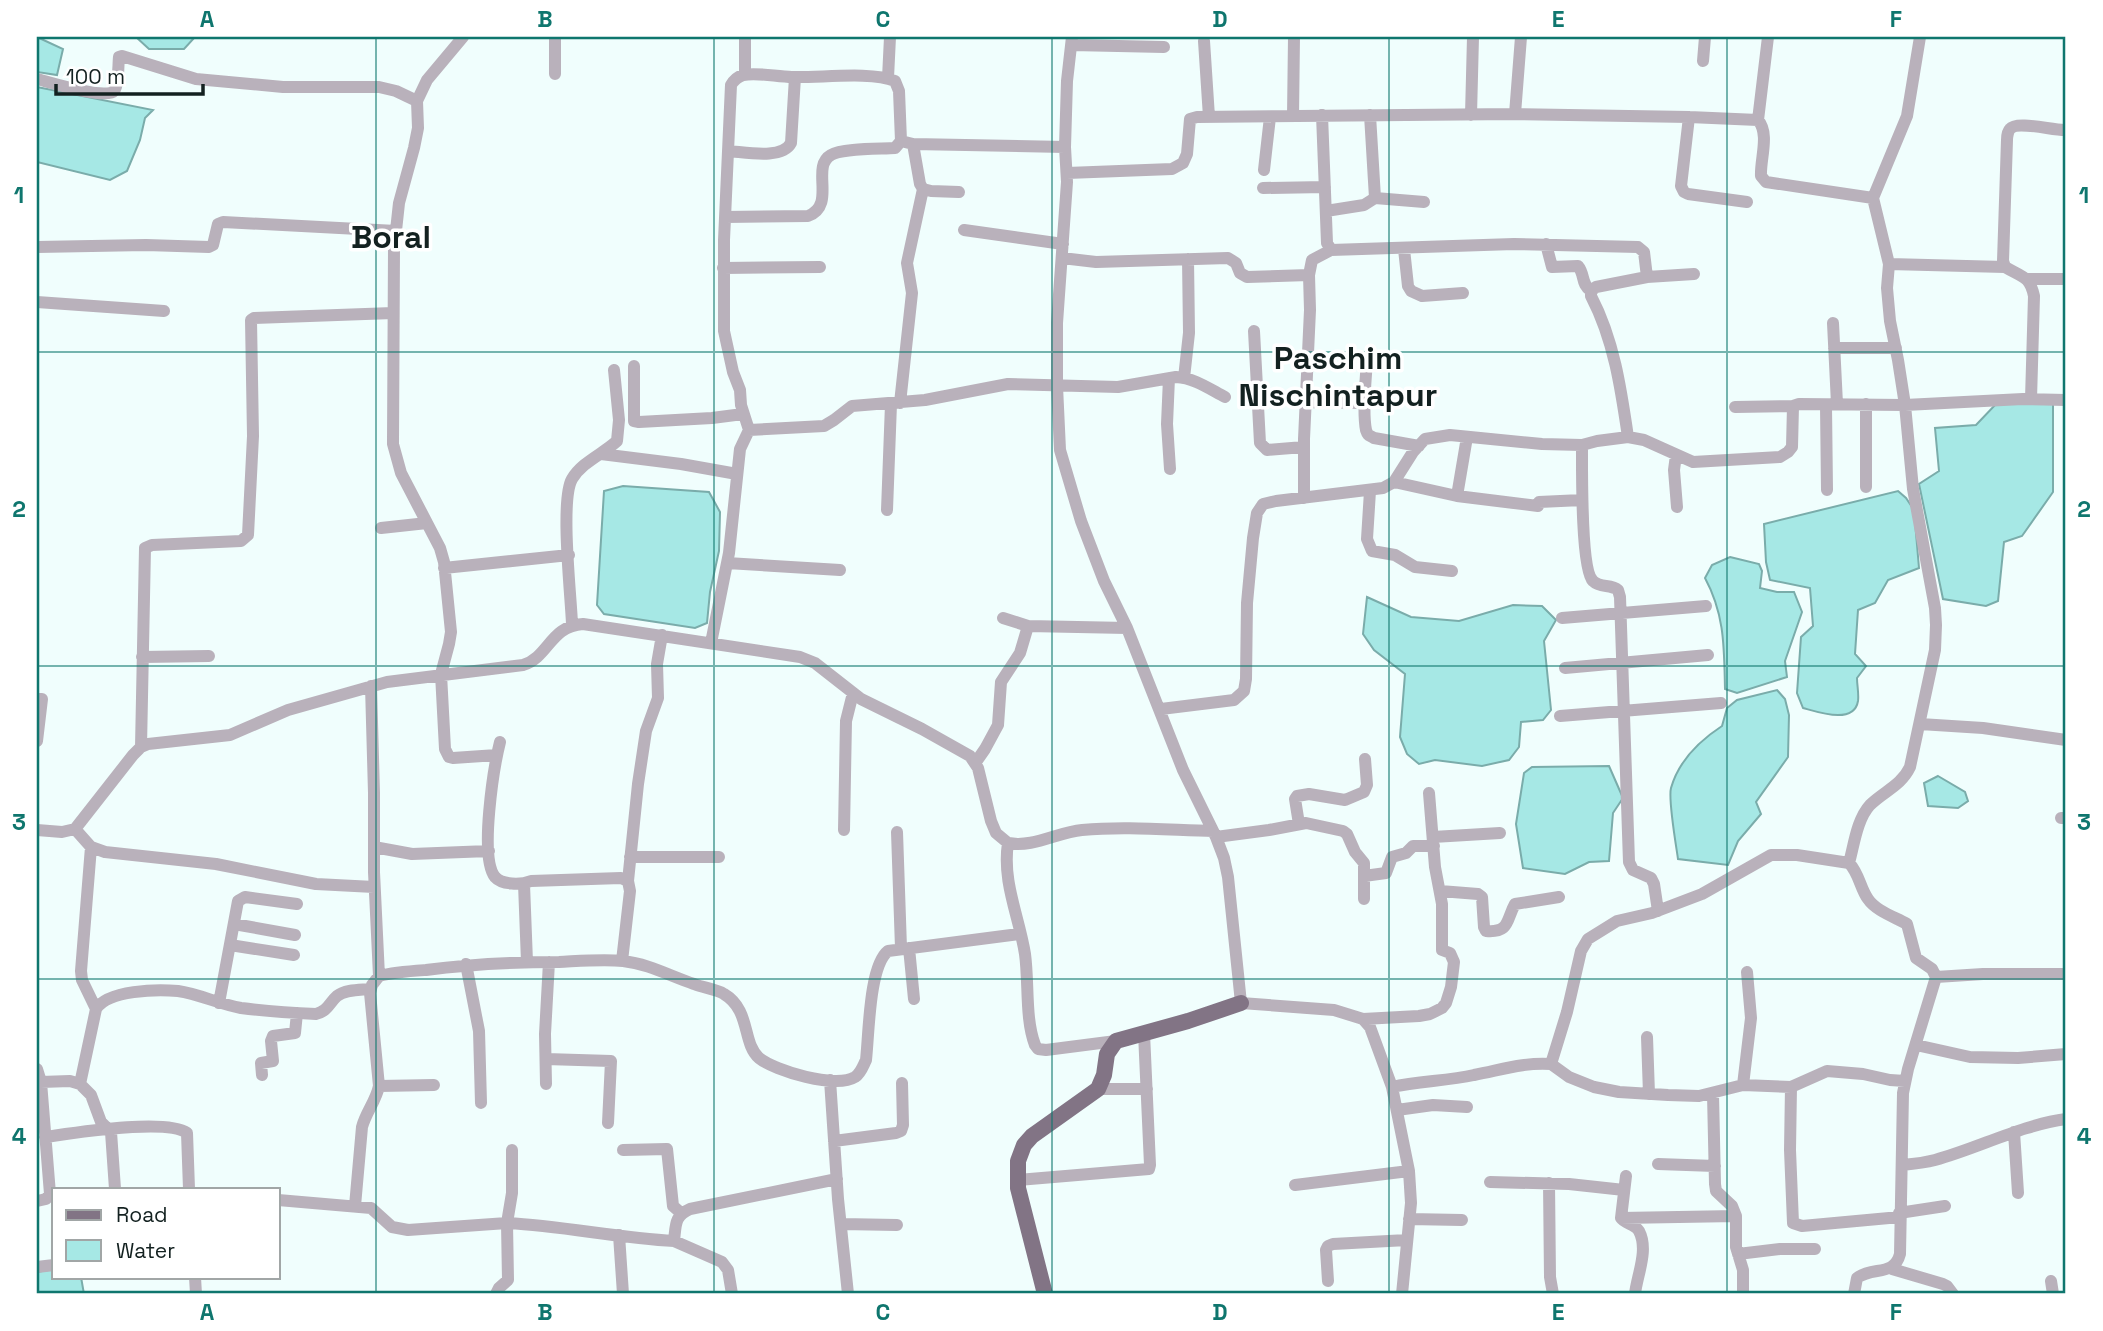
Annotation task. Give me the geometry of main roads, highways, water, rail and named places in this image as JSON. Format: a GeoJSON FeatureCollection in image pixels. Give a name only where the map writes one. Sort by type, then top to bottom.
{"type":"FeatureCollection","features":[{"type":"Feature","properties":{"kind":"main road"},"geometry":{"type":"LineString","coordinates":[[1045,1294],[1018,1180],[1018,1161],[1024,1145],[1040,1130],[1098,1089],[1104,1075],[1107,1054],[1116,1041],[1241,1003]]}},
{"type":"Feature","properties":{"kind":"water"},"geometry":{"type":"Polygon","coordinates":[[[37,37],[63,49],[57,75],[37,72],[37,37]]]}},
{"type":"Feature","properties":{"kind":"water"},"geometry":{"type":"Polygon","coordinates":[[[136,37],[195,37],[184,49],[149,49],[136,37]]]}},
{"type":"Feature","properties":{"kind":"water"},"geometry":{"type":"Polygon","coordinates":[[[37,87],[153,110],[145,118],[140,140],[127,171],[110,180],[37,162],[37,87]]]}},
{"type":"Feature","properties":{"kind":"water"},"geometry":{"type":"Polygon","coordinates":[[[2053,403],[2053,492],[2022,536],[2004,542],[1998,601],[1986,606],[1943,599],[1919,484],[1939,471],[1935,428],[1976,425],[1996,404],[2053,403]]]}},
{"type":"Feature","properties":{"kind":"water"},"geometry":{"type":"Polygon","coordinates":[[[623,486],[709,492],[720,512],[719,551],[710,592],[707,623],[695,628],[604,614],[597,605],[604,491],[623,486]]]}},
{"type":"Feature","properties":{"kind":"water"},"geometry":{"type":"Polygon","coordinates":[[[1898,491],[1914,510],[1919,568],[1888,580],[1875,603],[1858,610],[1855,654],[1866,666],[1857,678],[1858,701],[1855,708],[1850,713],[1835,715],[1803,708],[1797,693],[1801,637],[1813,626],[1810,588],[1770,580],[1764,524],[1898,491]]]}},
{"type":"Feature","properties":{"kind":"water"},"geometry":{"type":"Polygon","coordinates":[[[1730,557],[1759,564],[1762,571],[1760,588],[1794,592],[1802,612],[1785,661],[1787,677],[1737,693],[1725,689],[1720,619],[1705,578],[1712,565],[1730,557]]]}},
{"type":"Feature","properties":{"kind":"water"},"geometry":{"type":"Polygon","coordinates":[[[1367,597],[1411,617],[1459,621],[1513,605],[1542,606],[1556,620],[1544,641],[1551,710],[1543,720],[1521,722],[1519,747],[1509,760],[1482,766],[1435,760],[1419,764],[1407,754],[1400,737],[1405,674],[1374,650],[1363,634],[1367,597]]]}},
{"type":"Feature","properties":{"kind":"water"},"geometry":{"type":"Polygon","coordinates":[[[1777,690],[1785,699],[1789,715],[1788,757],[1756,802],[1761,814],[1738,841],[1728,865],[1678,859],[1670,794],[1679,769],[1705,738],[1722,726],[1727,708],[1737,700],[1777,690]]]}},
{"type":"Feature","properties":{"kind":"water"},"geometry":{"type":"Polygon","coordinates":[[[1609,766],[1623,798],[1613,813],[1609,861],[1589,862],[1565,874],[1523,868],[1516,824],[1524,773],[1532,767],[1609,766]]]}},
{"type":"Feature","properties":{"kind":"water"},"geometry":{"type":"Polygon","coordinates":[[[1938,776],[1965,792],[1968,801],[1958,808],[1928,806],[1924,783],[1938,776]]]}},
{"type":"Feature","properties":{"kind":"water"},"geometry":{"type":"Polygon","coordinates":[[[52,1269],[52,1278],[81,1278],[84,1294],[37,1294],[37,1272],[52,1269]]]}},
{"type":"Feature","properties":{"kind":"district","name":"Boral"},"geometry":{"type":"Point","coordinates":[391,237]}},
{"type":"Feature","properties":{"kind":"district","name":"Paschim Nischintapur"},"geometry":{"type":"Point","coordinates":[1338,376]}}]}
